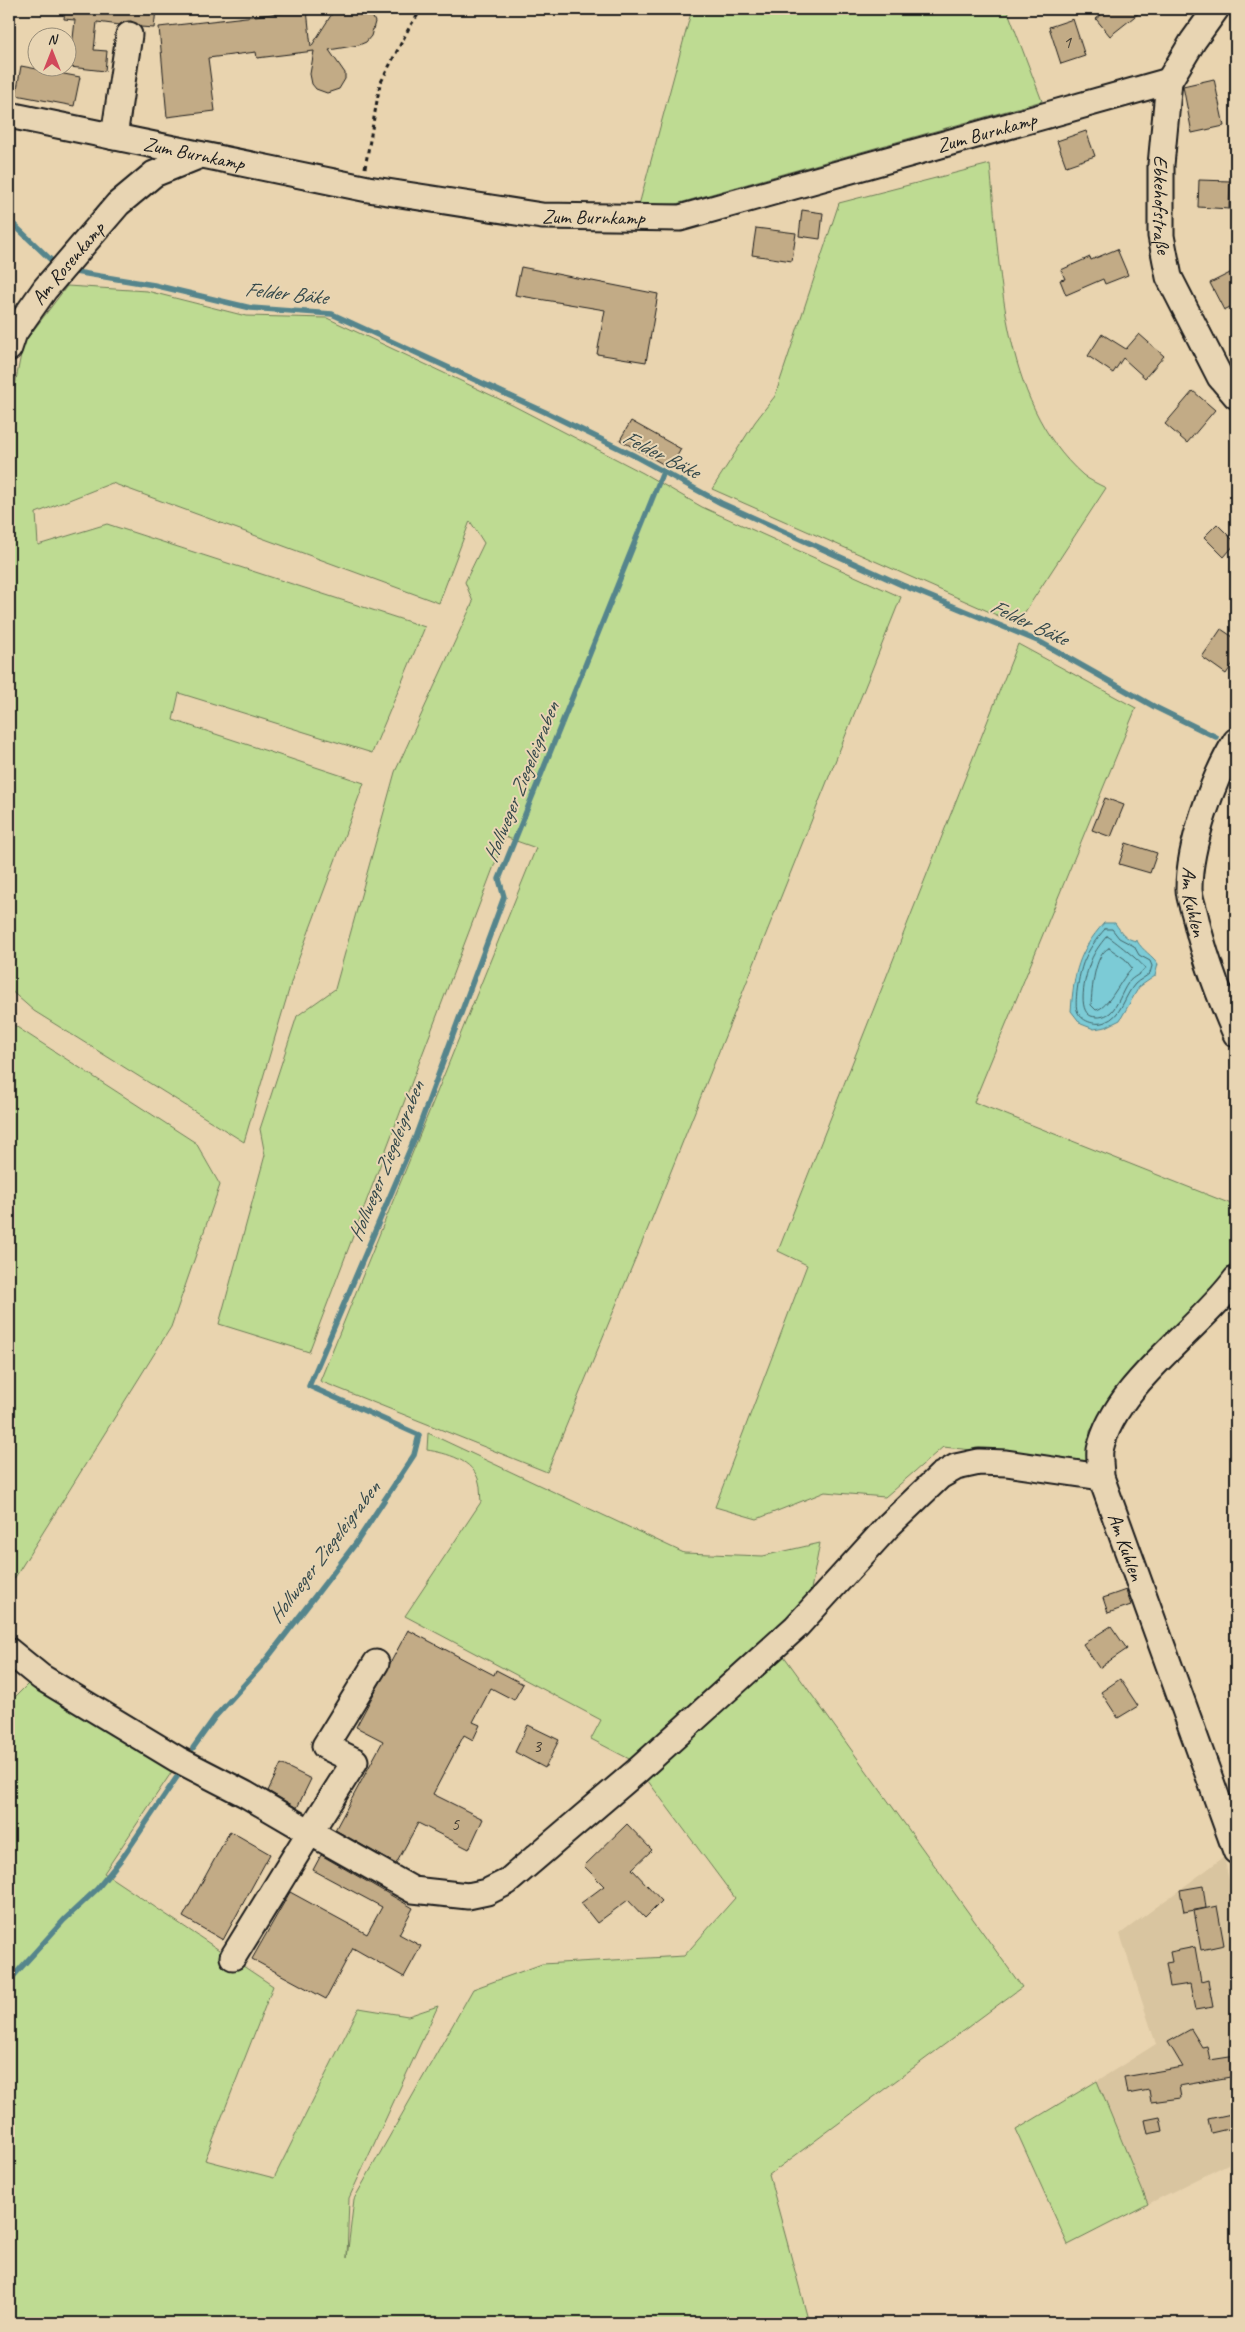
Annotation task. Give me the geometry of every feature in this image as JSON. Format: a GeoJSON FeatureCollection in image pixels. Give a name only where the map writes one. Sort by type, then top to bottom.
{"type":"FeatureCollection","features":[{"type":"Feature","properties":{"kind":"street","name":"Ebkehofstraße"},"geometry":{"type":"LineString","coordinates":[[1216,9],[1193,41],[1169,81],[1161,164],[1161,236],[1169,277],[1220,377],[1236,396]]}},
{"type":"Feature","properties":{"kind":"street"},"geometry":{"type":"LineString","coordinates":[[129,35],[119,138],[142,164],[138,187]]}},
{"type":"Feature","properties":{"kind":"street","name":"Zum Burnkamp"},"geometry":{"type":"LineString","coordinates":[[9,115],[368,189],[542,216],[680,218],[1169,81]]}},
{"type":"Feature","properties":{"kind":"street","name":"Am Rosenkamp"},"geometry":{"type":"LineString","coordinates":[[9,348],[14,333],[45,289],[118,204],[154,174],[201,155]]}},
{"type":"Feature","properties":{"kind":"street","name":"Am Kuhlen"},"geometry":{"type":"LineString","coordinates":[[1236,741],[1228,754],[1203,814],[1191,866],[1189,890],[1208,968],[1236,1034]]}},
{"type":"Feature","properties":{"kind":"street","name":"Am Kuhlen"},"geometry":{"type":"LineString","coordinates":[[1236,1279],[1202,1319],[1150,1371],[1119,1406],[1105,1435],[1100,1453],[1101,1477],[1236,1851]]}},
{"type":"Feature","properties":{"kind":"street"},"geometry":{"type":"LineString","coordinates":[[9,1651],[41,1677],[177,1759],[245,1794],[413,1890],[468,1896],[487,1892],[507,1882],[630,1777],[796,1626],[889,1525],[940,1476],[956,1467],[979,1462],[1006,1463],[1101,1477]]}},
{"type":"Feature","properties":{"kind":"street"},"geometry":{"type":"LineString","coordinates":[[233,1957],[355,1761],[326,1746],[376,1663]]}},
{"type":"Feature","properties":{"kind":"path"},"geometry":{"type":"LineString","coordinates":[[368,189],[365,164],[380,84],[410,26],[422,9]]}},
{"type":"Feature","properties":{"kind":"shaded area"},"geometry":{"type":"Polygon","coordinates":[[[1224,1857],[1236,1914],[1236,2160],[1148,2204],[1097,2081],[1156,2044],[1120,1934],[1224,1857]]]}},
{"type":"Feature","properties":{"kind":"green space"},"geometry":{"type":"Polygon","coordinates":[[[692,9],[1007,9],[1042,101],[676,204],[639,205],[692,9]]]}},
{"type":"Feature","properties":{"kind":"green space"},"geometry":{"type":"Polygon","coordinates":[[[990,164],[1002,288],[1009,330],[1020,371],[1035,410],[1056,445],[1083,475],[1106,488],[1017,624],[712,489],[755,422],[775,396],[839,203],[990,164]]]}},
{"type":"Feature","properties":{"kind":"green space"},"geometry":{"type":"Polygon","coordinates":[[[67,286],[147,291],[246,316],[327,318],[512,405],[643,473],[702,507],[901,597],[653,1216],[547,1472],[320,1381],[536,848],[505,837],[309,1352],[219,1324],[265,1155],[260,1129],[297,1016],[335,989],[395,772],[473,602],[465,582],[484,543],[470,521],[439,603],[112,483],[36,513],[38,545],[107,524],[425,627],[372,753],[179,693],[173,720],[364,783],[296,966],[244,1142],[34,1011],[9,989],[9,416],[23,344],[67,286]]]}},
{"type":"Feature","properties":{"kind":"green space"},"geometry":{"type":"Polygon","coordinates":[[[1018,644],[1136,708],[974,1102],[1236,1206],[1236,1226],[1230,1241],[1236,1247],[1236,1257],[1205,1299],[1123,1383],[1090,1431],[1089,1462],[943,1447],[885,1497],[825,1492],[757,1519],[715,1507],[807,1265],[778,1251],[1018,644]]]}},
{"type":"Feature","properties":{"kind":"green space"},"geometry":{"type":"Polygon","coordinates":[[[9,1022],[196,1143],[220,1185],[171,1327],[9,1587],[9,1022]]]}},
{"type":"Feature","properties":{"kind":"green space"},"geometry":{"type":"Polygon","coordinates":[[[428,1433],[684,1553],[763,1556],[820,1543],[808,1605],[635,1762],[591,1739],[601,1720],[405,1616],[481,1502],[480,1487],[476,1474],[458,1459],[427,1450],[428,1433]]]}},
{"type":"Feature","properties":{"kind":"green space"},"geometry":{"type":"Polygon","coordinates":[[[781,1652],[1022,1987],[769,2175],[809,2323],[9,2323],[9,1703],[33,1679],[177,1764],[104,1873],[273,1986],[205,2160],[274,2178],[359,2008],[408,2016],[438,2006],[349,2198],[347,2258],[354,2199],[473,1989],[542,1964],[684,1956],[735,1898],[642,1773],[781,1652]]]}},
{"type":"Feature","properties":{"kind":"green space"},"geometry":{"type":"Polygon","coordinates":[[[1097,2081],[1148,2204],[1068,2245],[1016,2130],[1097,2081]]]}},
{"type":"Feature","properties":{"kind":"water"},"geometry":{"type":"Polygon","coordinates":[[[1104,923],[1115,923],[1124,935],[1137,941],[1158,964],[1155,976],[1139,987],[1120,1020],[1106,1027],[1094,1029],[1081,1024],[1071,1011],[1072,997],[1076,974],[1083,954],[1104,923]]]}},
{"type":"Feature","properties":{"kind":"building"},"geometry":{"type":"Polygon","coordinates":[[[65,9],[156,9],[154,28],[140,27],[131,21],[120,25],[97,22],[94,50],[107,51],[105,71],[78,68],[78,28],[74,28],[75,20],[64,19],[65,9]]]}},
{"type":"Feature","properties":{"kind":"building"},"geometry":{"type":"Polygon","coordinates":[[[335,9],[369,9],[375,22],[371,36],[366,42],[329,50],[345,73],[345,79],[339,89],[327,93],[316,89],[312,84],[310,74],[314,51],[257,58],[256,52],[208,58],[215,111],[167,117],[159,27],[307,10],[311,47],[335,9]]]}},
{"type":"Feature","properties":{"kind":"building"},"geometry":{"type":"Polygon","coordinates":[[[1108,9],[1144,9],[1110,36],[1096,19],[1108,9]]]}},
{"type":"Feature","properties":{"kind":"building"},"geometry":{"type":"Polygon","coordinates":[[[1073,19],[1085,56],[1061,64],[1049,27],[1073,19]]]}},
{"type":"Feature","properties":{"kind":"building"},"geometry":{"type":"Polygon","coordinates":[[[21,66],[28,67],[28,78],[80,77],[74,106],[16,95],[21,66]]]}},
{"type":"Feature","properties":{"kind":"building"},"geometry":{"type":"Polygon","coordinates":[[[1214,79],[1224,126],[1192,133],[1183,86],[1214,79]]]}},
{"type":"Feature","properties":{"kind":"building"},"geometry":{"type":"Polygon","coordinates":[[[1086,131],[1095,156],[1066,166],[1057,141],[1086,131]]]}},
{"type":"Feature","properties":{"kind":"building"},"geometry":{"type":"Polygon","coordinates":[[[1199,180],[1230,181],[1229,209],[1198,207],[1199,180]]]}},
{"type":"Feature","properties":{"kind":"building"},"geometry":{"type":"Polygon","coordinates":[[[802,210],[823,213],[820,239],[799,236],[802,210]]]}},
{"type":"Feature","properties":{"kind":"building"},"geometry":{"type":"Polygon","coordinates":[[[756,228],[796,233],[792,261],[752,255],[756,228]]]}},
{"type":"Feature","properties":{"kind":"building"},"geometry":{"type":"Polygon","coordinates":[[[1117,249],[1128,275],[1105,284],[1103,279],[1066,295],[1060,280],[1065,279],[1061,270],[1090,257],[1091,260],[1117,249]]]}},
{"type":"Feature","properties":{"kind":"building"},"geometry":{"type":"Polygon","coordinates":[[[521,267],[658,294],[646,362],[597,354],[605,310],[515,295],[521,267]]]}},
{"type":"Feature","properties":{"kind":"building"},"geometry":{"type":"Polygon","coordinates":[[[1236,270],[1236,304],[1224,310],[1210,283],[1236,270]]]}},
{"type":"Feature","properties":{"kind":"building"},"geometry":{"type":"Polygon","coordinates":[[[1102,334],[1126,349],[1139,334],[1164,356],[1145,378],[1123,358],[1113,373],[1088,356],[1102,334]]]}},
{"type":"Feature","properties":{"kind":"building"},"geometry":{"type":"Polygon","coordinates":[[[1193,391],[1215,410],[1187,443],[1165,424],[1193,391]]]}},
{"type":"Feature","properties":{"kind":"building"},"geometry":{"type":"Polygon","coordinates":[[[631,421],[681,449],[670,468],[620,440],[631,421]]]}},
{"type":"Feature","properties":{"kind":"building"},"geometry":{"type":"Polygon","coordinates":[[[1217,524],[1236,543],[1224,557],[1204,537],[1217,524]]]}},
{"type":"Feature","properties":{"kind":"building"},"geometry":{"type":"Polygon","coordinates":[[[1221,629],[1236,639],[1236,659],[1226,674],[1202,657],[1221,629]]]}},
{"type":"Feature","properties":{"kind":"building"},"geometry":{"type":"Polygon","coordinates":[[[1105,798],[1124,805],[1111,837],[1092,830],[1105,798]]]}},
{"type":"Feature","properties":{"kind":"building"},"geometry":{"type":"Polygon","coordinates":[[[1126,843],[1157,853],[1150,873],[1119,864],[1126,843]]]}},
{"type":"Feature","properties":{"kind":"building"},"geometry":{"type":"Polygon","coordinates":[[[1126,1590],[1131,1605],[1108,1613],[1103,1598],[1126,1590]]]}},
{"type":"Feature","properties":{"kind":"building"},"geometry":{"type":"Polygon","coordinates":[[[1111,1626],[1127,1649],[1099,1668],[1083,1644],[1111,1626]]]}},
{"type":"Feature","properties":{"kind":"building"},"geometry":{"type":"Polygon","coordinates":[[[408,1630],[494,1675],[496,1670],[523,1684],[514,1700],[491,1688],[473,1722],[480,1725],[473,1740],[464,1735],[433,1794],[483,1819],[469,1849],[418,1823],[396,1864],[335,1830],[383,1741],[356,1727],[408,1630]]]}},
{"type":"Feature","properties":{"kind":"building"},"geometry":{"type":"Polygon","coordinates":[[[1120,1679],[1138,1706],[1118,1718],[1101,1692],[1120,1679]]]}},
{"type":"Feature","properties":{"kind":"building"},"geometry":{"type":"Polygon","coordinates":[[[528,1725],[559,1740],[545,1768],[515,1752],[528,1725]]]}},
{"type":"Feature","properties":{"kind":"building"},"geometry":{"type":"Polygon","coordinates":[[[281,1764],[311,1779],[297,1808],[268,1791],[281,1764]]]}},
{"type":"Feature","properties":{"kind":"building"},"geometry":{"type":"Polygon","coordinates":[[[627,1824],[652,1850],[632,1869],[662,1901],[645,1918],[628,1900],[597,1923],[581,1903],[604,1886],[584,1866],[627,1824]]]}},
{"type":"Feature","properties":{"kind":"building"},"geometry":{"type":"Polygon","coordinates":[[[230,1831],[270,1854],[223,1940],[183,1917],[230,1831]]]}},
{"type":"Feature","properties":{"kind":"building"},"geometry":{"type":"Polygon","coordinates":[[[321,1855],[413,1908],[399,1934],[421,1946],[404,1977],[353,1948],[326,1999],[252,1959],[290,1892],[367,1934],[382,1907],[313,1870],[321,1855]]]}},
{"type":"Feature","properties":{"kind":"building"},"geometry":{"type":"Polygon","coordinates":[[[1203,1886],[1206,1908],[1184,1912],[1180,1890],[1203,1886]]]}},
{"type":"Feature","properties":{"kind":"building"},"geometry":{"type":"Polygon","coordinates":[[[1217,1906],[1224,1945],[1201,1950],[1194,1911],[1217,1906]]]}},
{"type":"Feature","properties":{"kind":"building"},"geometry":{"type":"Polygon","coordinates":[[[1195,1947],[1201,1982],[1208,1980],[1213,2007],[1195,2010],[1190,1984],[1170,1987],[1166,1963],[1172,1962],[1170,1952],[1195,1947]]]}},
{"type":"Feature","properties":{"kind":"building"},"geometry":{"type":"Polygon","coordinates":[[[1191,2029],[1202,2047],[1207,2046],[1210,2060],[1236,2056],[1236,2076],[1179,2086],[1181,2098],[1151,2102],[1149,2090],[1127,2094],[1124,2077],[1183,2067],[1168,2042],[1191,2029]]]}},
{"type":"Feature","properties":{"kind":"building"},"geometry":{"type":"Polygon","coordinates":[[[1236,2113],[1236,2127],[1211,2133],[1208,2119],[1236,2113]]]}},
{"type":"Feature","properties":{"kind":"building"},"geometry":{"type":"Polygon","coordinates":[[[1160,2117],[1163,2131],[1148,2134],[1145,2120],[1160,2117]]]}},
{"type":"Feature","properties":{"kind":"waterway","name":"Felder Bäke"},"geometry":{"type":"LineString","coordinates":[[9,220],[51,260]]}},
{"type":"Feature","properties":{"kind":"waterway","name":"Felder Bäke"},"geometry":{"type":"LineString","coordinates":[[69,271],[154,285],[251,308],[332,314],[545,412],[633,455],[721,503],[902,585],[1040,642],[1155,707],[1216,737]]}},
{"type":"Feature","properties":{"kind":"waterway","name":"Hollweger Ziegeleigraben"},"geometry":{"type":"LineString","coordinates":[[193,1748],[215,1717],[262,1665],[356,1543],[414,1455],[419,1435],[309,1386],[416,1135],[504,897],[499,879],[663,472]]}},
{"type":"Feature","properties":{"kind":"waterway","name":"Hollweger Ziegeleigraben"},"geometry":{"type":"LineString","coordinates":[[9,1981],[64,1920],[97,1889],[123,1857],[181,1771]]}}]}
